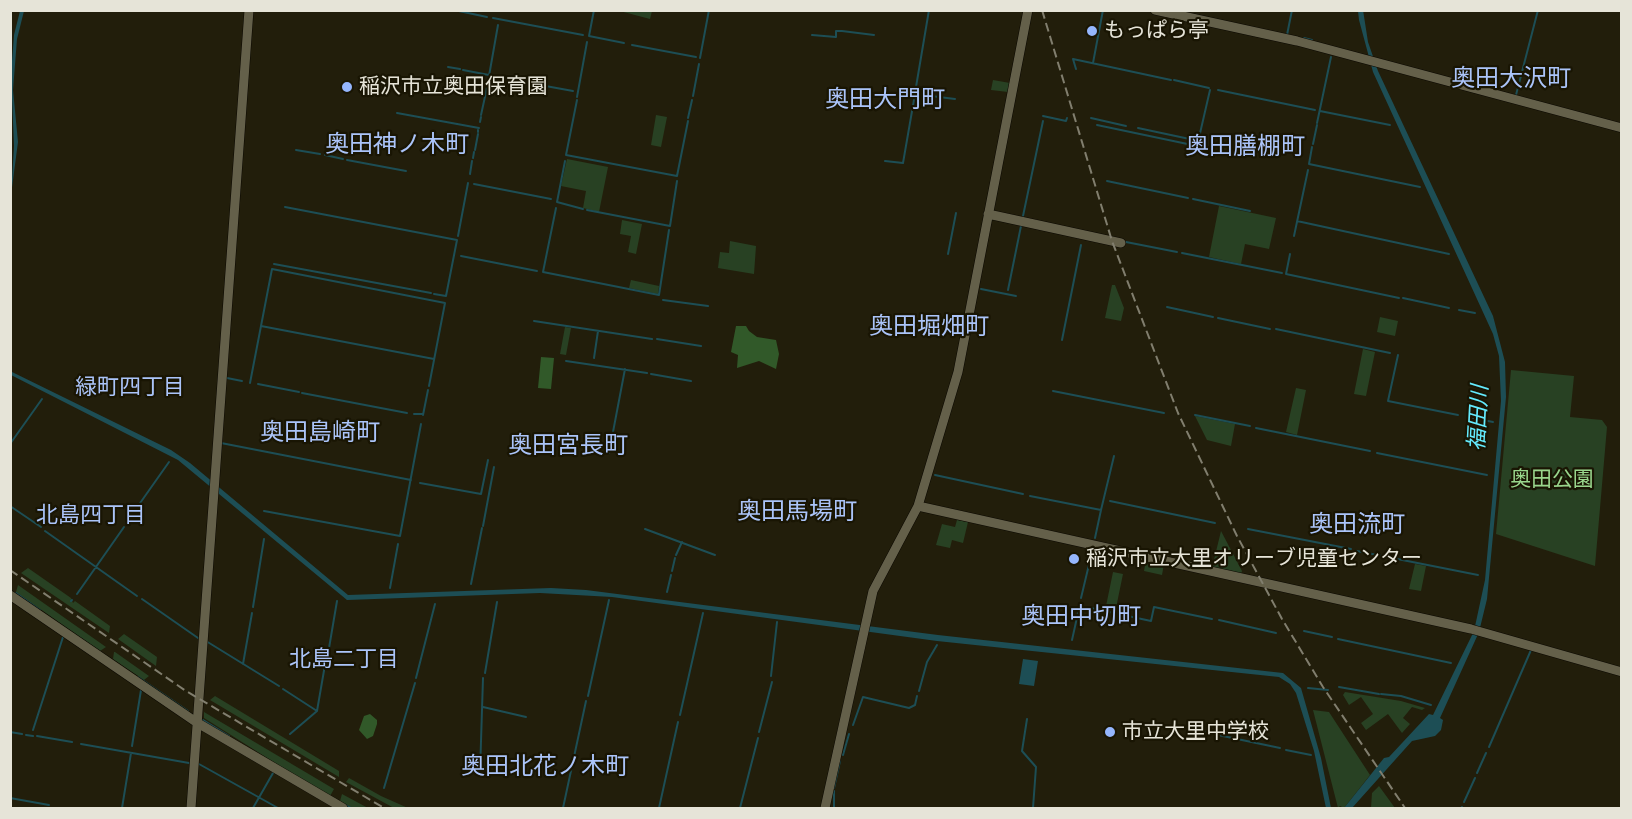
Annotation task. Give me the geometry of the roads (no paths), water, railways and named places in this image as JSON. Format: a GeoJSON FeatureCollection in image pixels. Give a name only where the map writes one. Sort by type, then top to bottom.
{"type":"FeatureCollection","features":[{"type":"Feature","properties":{"kind":"street"},"geometry":{"type":"LineString","coordinates":[[191,808],[213,479],[249,10]]}},
{"type":"Feature","properties":{"kind":"street"},"geometry":{"type":"LineString","coordinates":[[825,808],[865,627],[879,577],[918,506],[958,372],[1028,10]]}},
{"type":"Feature","properties":{"kind":"street"},"geometry":{"type":"LineString","coordinates":[[1155,10],[1365,59],[1622,128]]}},
{"type":"Feature","properties":{"kind":"street"},"geometry":{"type":"LineString","coordinates":[[988,214],[1121,243]]}},
{"type":"Feature","properties":{"kind":"street"},"geometry":{"type":"LineString","coordinates":[[918,506],[1471,628],[1622,672]]}},
{"type":"Feature","properties":{"kind":"street"},"geometry":{"type":"LineString","coordinates":[[10,595],[196,722],[344,808]]}},
{"type":"Feature","properties":{"kind":"water"},"geometry":{"type":"Polygon","coordinates":[[[1363,10],[1368,42],[1378,71],[1493,316],[1505,362],[1506,397],[1487,599],[1479,632],[1440,718],[1443,720],[1441,730],[1435,736],[1412,741],[1352,808],[1344,808],[1384,758],[1389,757],[1429,714],[1433,715],[1474,631],[1485,580],[1501,401],[1499,356],[1493,334],[1373,72],[1359,20],[1358,11],[1363,10]]]}},
{"type":"Feature","properties":{"kind":"water"},"geometry":{"type":"Polygon","coordinates":[[[20,11],[24,11],[17,39],[13,90],[18,142],[11,195],[14,146],[11,74],[14,35],[20,11]]]}},
{"type":"Feature","properties":{"kind":"water"},"geometry":{"type":"Polygon","coordinates":[[[10,371],[171,450],[190,463],[348,595],[551,588],[586,590],[938,635],[1283,673],[1301,688],[1321,758],[1331,808],[1326,808],[1314,751],[1296,693],[1290,684],[1279,677],[937,641],[612,597],[540,593],[347,600],[178,460],[11,375],[10,371]]]}},
{"type":"Feature","properties":{"kind":"water"},"geometry":{"type":"Polygon","coordinates":[[[1023,659],[1038,661],[1034,686],[1019,684],[1023,659]]]}},
{"type":"Feature","properties":{"kind":"waterway"},"geometry":{"type":"LineString","coordinates":[[454,10],[487,17]]}},
{"type":"Feature","properties":{"kind":"waterway"},"geometry":{"type":"LineString","coordinates":[[594,10],[589,36],[624,43]]}},
{"type":"Feature","properties":{"kind":"waterway"},"geometry":{"type":"LineString","coordinates":[[700,58],[709,10]]}},
{"type":"Feature","properties":{"kind":"waterway"},"geometry":{"type":"LineString","coordinates":[[916,87],[929,10]]}},
{"type":"Feature","properties":{"kind":"waterway"},"geometry":{"type":"LineString","coordinates":[[1093,63],[1103,10]]}},
{"type":"Feature","properties":{"kind":"waterway"},"geometry":{"type":"LineString","coordinates":[[1287,35],[1292,10]]}},
{"type":"Feature","properties":{"kind":"waterway"},"geometry":{"type":"LineString","coordinates":[[1516,95],[1538,10]]}},
{"type":"Feature","properties":{"kind":"waterway"},"geometry":{"type":"LineString","coordinates":[[493,18],[583,35]]}},
{"type":"Feature","properties":{"kind":"waterway"},"geometry":{"type":"LineString","coordinates":[[489,76],[498,25]]}},
{"type":"Feature","properties":{"kind":"waterway"},"geometry":{"type":"LineString","coordinates":[[812,35],[836,37],[836,31],[874,35]]}},
{"type":"Feature","properties":{"kind":"waterway"},"geometry":{"type":"LineString","coordinates":[[1304,38],[1312,40]]}},
{"type":"Feature","properties":{"kind":"waterway"},"geometry":{"type":"LineString","coordinates":[[577,97],[587,42]]}},
{"type":"Feature","properties":{"kind":"waterway"},"geometry":{"type":"LineString","coordinates":[[632,45],[696,57]]}},
{"type":"Feature","properties":{"kind":"waterway"},"geometry":{"type":"LineString","coordinates":[[1317,123],[1331,57]]}},
{"type":"Feature","properties":{"kind":"waterway"},"geometry":{"type":"LineString","coordinates":[[1076,69],[1073,59],[1171,80]]}},
{"type":"Feature","properties":{"kind":"waterway"},"geometry":{"type":"LineString","coordinates":[[693,96],[699,64]]}},
{"type":"Feature","properties":{"kind":"waterway"},"geometry":{"type":"LineString","coordinates":[[448,67],[460,69]]}},
{"type":"Feature","properties":{"kind":"waterway"},"geometry":{"type":"LineString","coordinates":[[463,70],[489,75]]}},
{"type":"Feature","properties":{"kind":"waterway"},"geometry":{"type":"LineString","coordinates":[[496,77],[573,91]]}},
{"type":"Feature","properties":{"kind":"waterway"},"geometry":{"type":"LineString","coordinates":[[1174,80],[1209,88]]}},
{"type":"Feature","properties":{"kind":"waterway"},"geometry":{"type":"LineString","coordinates":[[481,115],[488,83]]}},
{"type":"Feature","properties":{"kind":"waterway"},"geometry":{"type":"LineString","coordinates":[[1198,142],[1210,90]]}},
{"type":"Feature","properties":{"kind":"waterway"},"geometry":{"type":"LineString","coordinates":[[1218,90],[1315,110]]}},
{"type":"Feature","properties":{"kind":"waterway"},"geometry":{"type":"LineString","coordinates":[[885,161],[903,163],[915,94],[955,99]]}},
{"type":"Feature","properties":{"kind":"waterway"},"geometry":{"type":"LineString","coordinates":[[577,100],[566,155],[677,176],[688,121]]}},
{"type":"Feature","properties":{"kind":"waterway"},"geometry":{"type":"LineString","coordinates":[[688,118],[692,100]]}},
{"type":"Feature","properties":{"kind":"waterway"},"geometry":{"type":"LineString","coordinates":[[1320,111],[1390,125]]}},
{"type":"Feature","properties":{"kind":"waterway"},"geometry":{"type":"LineString","coordinates":[[397,113],[479,128]]}},
{"type":"Feature","properties":{"kind":"waterway"},"geometry":{"type":"LineString","coordinates":[[1043,116],[1066,121],[1067,118]]}},
{"type":"Feature","properties":{"kind":"waterway"},"geometry":{"type":"LineString","coordinates":[[480,122],[481,117]]}},
{"type":"Feature","properties":{"kind":"waterway"},"geometry":{"type":"LineString","coordinates":[[1091,118],[1126,126]]}},
{"type":"Feature","properties":{"kind":"waterway"},"geometry":{"type":"LineString","coordinates":[[1023,216],[1043,121]]}},
{"type":"Feature","properties":{"kind":"waterway"},"geometry":{"type":"LineString","coordinates":[[1097,125],[1197,146]]}},
{"type":"Feature","properties":{"kind":"waterway"},"geometry":{"type":"LineString","coordinates":[[1313,144],[1317,125]]}},
{"type":"Feature","properties":{"kind":"waterway"},"geometry":{"type":"LineString","coordinates":[[1138,128],[1199,141]]}},
{"type":"Feature","properties":{"kind":"waterway"},"geometry":{"type":"LineString","coordinates":[[475,150],[478,134]]}},
{"type":"Feature","properties":{"kind":"waterway"},"geometry":{"type":"LineString","coordinates":[[1309,164],[1312,147]]}},
{"type":"Feature","properties":{"kind":"waterway"},"geometry":{"type":"LineString","coordinates":[[296,150],[320,154]]}},
{"type":"Feature","properties":{"kind":"waterway"},"geometry":{"type":"LineString","coordinates":[[473,158],[474,152]]}},
{"type":"Feature","properties":{"kind":"waterway"},"geometry":{"type":"LineString","coordinates":[[325,155],[343,159]]}},
{"type":"Feature","properties":{"kind":"waterway"},"geometry":{"type":"LineString","coordinates":[[347,160],[406,171]]}},
{"type":"Feature","properties":{"kind":"waterway"},"geometry":{"type":"LineString","coordinates":[[470,174],[472,161]]}},
{"type":"Feature","properties":{"kind":"waterway"},"geometry":{"type":"LineString","coordinates":[[565,161],[557,202],[583,209]]}},
{"type":"Feature","properties":{"kind":"waterway"},"geometry":{"type":"LineString","coordinates":[[1309,164],[1420,187]]}},
{"type":"Feature","properties":{"kind":"waterway"},"geometry":{"type":"LineString","coordinates":[[1294,236],[1308,170]]}},
{"type":"Feature","properties":{"kind":"waterway"},"geometry":{"type":"LineString","coordinates":[[587,210],[670,226],[677,181]]}},
{"type":"Feature","properties":{"kind":"waterway"},"geometry":{"type":"LineString","coordinates":[[1107,181],[1188,198]]}},
{"type":"Feature","properties":{"kind":"waterway"},"geometry":{"type":"LineString","coordinates":[[458,236],[468,183]]}},
{"type":"Feature","properties":{"kind":"waterway"},"geometry":{"type":"LineString","coordinates":[[474,184],[551,199]]}},
{"type":"Feature","properties":{"kind":"waterway"},"geometry":{"type":"LineString","coordinates":[[1193,199],[1250,211]]}},
{"type":"Feature","properties":{"kind":"waterway"},"geometry":{"type":"LineString","coordinates":[[285,207],[457,240],[446,296],[434,294]]}},
{"type":"Feature","properties":{"kind":"waterway"},"geometry":{"type":"LineString","coordinates":[[556,208],[543,272],[659,295],[669,230]]}},
{"type":"Feature","properties":{"kind":"waterway"},"geometry":{"type":"LineString","coordinates":[[948,254],[956,213]]}},
{"type":"Feature","properties":{"kind":"waterway"},"geometry":{"type":"LineString","coordinates":[[1297,221],[1449,254]]}},
{"type":"Feature","properties":{"kind":"waterway"},"geometry":{"type":"LineString","coordinates":[[1008,290],[1021,226]]}},
{"type":"Feature","properties":{"kind":"waterway"},"geometry":{"type":"LineString","coordinates":[[1126,242],[1177,252]]}},
{"type":"Feature","properties":{"kind":"waterway"},"geometry":{"type":"LineString","coordinates":[[1062,340],[1081,245]]}},
{"type":"Feature","properties":{"kind":"waterway"},"geometry":{"type":"LineString","coordinates":[[1182,253],[1282,273]]}},
{"type":"Feature","properties":{"kind":"waterway"},"geometry":{"type":"LineString","coordinates":[[1290,254],[1286,274],[1399,298]]}},
{"type":"Feature","properties":{"kind":"waterway"},"geometry":{"type":"LineString","coordinates":[[461,256],[537,271]]}},
{"type":"Feature","properties":{"kind":"waterway"},"geometry":{"type":"LineString","coordinates":[[274,264],[431,293]]}},
{"type":"Feature","properties":{"kind":"waterway"},"geometry":{"type":"LineString","coordinates":[[250,383],[272,269],[445,303],[429,386]]}},
{"type":"Feature","properties":{"kind":"waterway"},"geometry":{"type":"LineString","coordinates":[[981,289],[1016,296]]}},
{"type":"Feature","properties":{"kind":"waterway"},"geometry":{"type":"LineString","coordinates":[[1403,298],[1449,308]]}},
{"type":"Feature","properties":{"kind":"waterway"},"geometry":{"type":"LineString","coordinates":[[663,300],[708,306]]}},
{"type":"Feature","properties":{"kind":"waterway"},"geometry":{"type":"LineString","coordinates":[[1167,307],[1213,317]]}},
{"type":"Feature","properties":{"kind":"waterway"},"geometry":{"type":"LineString","coordinates":[[1459,310],[1475,313]]}},
{"type":"Feature","properties":{"kind":"waterway"},"geometry":{"type":"LineString","coordinates":[[1218,318],[1270,329]]}},
{"type":"Feature","properties":{"kind":"waterway"},"geometry":{"type":"LineString","coordinates":[[534,321],[652,339]]}},
{"type":"Feature","properties":{"kind":"waterway"},"geometry":{"type":"LineString","coordinates":[[261,326],[434,359]]}},
{"type":"Feature","properties":{"kind":"waterway"},"geometry":{"type":"LineString","coordinates":[[1276,329],[1390,353]]}},
{"type":"Feature","properties":{"kind":"waterway"},"geometry":{"type":"LineString","coordinates":[[594,358],[598,331]]}},
{"type":"Feature","properties":{"kind":"waterway"},"geometry":{"type":"LineString","coordinates":[[657,339],[701,346]]}},
{"type":"Feature","properties":{"kind":"waterway","name":"福田川"},"geometry":{"type":"LineString","coordinates":[[1398,355],[1388,401],[1458,415]]}},
{"type":"Feature","properties":{"kind":"waterway"},"geometry":{"type":"LineString","coordinates":[[566,361],[647,373]]}},
{"type":"Feature","properties":{"kind":"waterway"},"geometry":{"type":"LineString","coordinates":[[609,453],[625,369]]}},
{"type":"Feature","properties":{"kind":"waterway"},"geometry":{"type":"LineString","coordinates":[[651,374],[691,381]]}},
{"type":"Feature","properties":{"kind":"waterway"},"geometry":{"type":"LineString","coordinates":[[227,378],[242,381]]}},
{"type":"Feature","properties":{"kind":"waterway"},"geometry":{"type":"LineString","coordinates":[[258,384],[299,392]]}},
{"type":"Feature","properties":{"kind":"waterway"},"geometry":{"type":"LineString","coordinates":[[423,415],[428,390]]}},
{"type":"Feature","properties":{"kind":"waterway"},"geometry":{"type":"LineString","coordinates":[[1053,391],[1164,413]]}},
{"type":"Feature","properties":{"kind":"waterway"},"geometry":{"type":"LineString","coordinates":[[302,393],[407,413]]}},
{"type":"Feature","properties":{"kind":"waterway"},"geometry":{"type":"LineString","coordinates":[[10,444],[42,399]]}},
{"type":"Feature","properties":{"kind":"waterway"},"geometry":{"type":"LineString","coordinates":[[414,414],[423,414]]}},
{"type":"Feature","properties":{"kind":"waterway"},"geometry":{"type":"LineString","coordinates":[[1195,415],[1250,426]]}},
{"type":"Feature","properties":{"kind":"waterway","name":"福田川"},"geometry":{"type":"LineString","coordinates":[[1468,417],[1479,419]]}},
{"type":"Feature","properties":{"kind":"waterway","name":"福田川"},"geometry":{"type":"LineString","coordinates":[[1483,420],[1493,422]]}},
{"type":"Feature","properties":{"kind":"waterway"},"geometry":{"type":"LineString","coordinates":[[400,536],[421,424]]}},
{"type":"Feature","properties":{"kind":"waterway"},"geometry":{"type":"LineString","coordinates":[[1256,428],[1370,451]]}},
{"type":"Feature","properties":{"kind":"waterway"},"geometry":{"type":"LineString","coordinates":[[221,443],[411,480]]}},
{"type":"Feature","properties":{"kind":"waterway"},"geometry":{"type":"LineString","coordinates":[[1377,453],[1487,475]]}},
{"type":"Feature","properties":{"kind":"waterway"},"geometry":{"type":"LineString","coordinates":[[1101,510],[1114,456]]}},
{"type":"Feature","properties":{"kind":"waterway"},"geometry":{"type":"LineString","coordinates":[[420,483],[481,494],[488,460]]}},
{"type":"Feature","properties":{"kind":"waterway"},"geometry":{"type":"LineString","coordinates":[[126,523],[169,462]]}},
{"type":"Feature","properties":{"kind":"waterway"},"geometry":{"type":"LineString","coordinates":[[483,526],[494,467]]}},
{"type":"Feature","properties":{"kind":"waterway"},"geometry":{"type":"LineString","coordinates":[[935,475],[1023,494]]}},
{"type":"Feature","properties":{"kind":"waterway"},"geometry":{"type":"LineString","coordinates":[[1030,496],[1101,510],[1095,538]]}},
{"type":"Feature","properties":{"kind":"waterway"},"geometry":{"type":"LineString","coordinates":[[1110,501],[1215,523]]}},
{"type":"Feature","properties":{"kind":"waterway"},"geometry":{"type":"LineString","coordinates":[[10,506],[41,527]]}},
{"type":"Feature","properties":{"kind":"waterway"},"geometry":{"type":"LineString","coordinates":[[264,511],[400,536]]}},
{"type":"Feature","properties":{"kind":"waterway"},"geometry":{"type":"LineString","coordinates":[[77,594],[124,527]]}},
{"type":"Feature","properties":{"kind":"waterway"},"geometry":{"type":"LineString","coordinates":[[471,584],[482,528]]}},
{"type":"Feature","properties":{"kind":"waterway"},"geometry":{"type":"LineString","coordinates":[[645,529],[715,555]]}},
{"type":"Feature","properties":{"kind":"waterway"},"geometry":{"type":"LineString","coordinates":[[1248,529],[1351,549]]}},
{"type":"Feature","properties":{"kind":"waterway"},"geometry":{"type":"LineString","coordinates":[[45,531],[137,596]]}},
{"type":"Feature","properties":{"kind":"waterway"},"geometry":{"type":"LineString","coordinates":[[253,607],[264,539]]}},
{"type":"Feature","properties":{"kind":"waterway"},"geometry":{"type":"LineString","coordinates":[[676,555],[682,542]]}},
{"type":"Feature","properties":{"kind":"waterway"},"geometry":{"type":"LineString","coordinates":[[390,588],[398,544]]}},
{"type":"Feature","properties":{"kind":"waterway"},"geometry":{"type":"LineString","coordinates":[[1357,551],[1478,575]]}},
{"type":"Feature","properties":{"kind":"waterway"},"geometry":{"type":"LineString","coordinates":[[1081,598],[1092,552]]}},
{"type":"Feature","properties":{"kind":"waterway"},"geometry":{"type":"LineString","coordinates":[[672,571],[675,558]]}},
{"type":"Feature","properties":{"kind":"waterway"},"geometry":{"type":"LineString","coordinates":[[667,592],[671,575]]}},
{"type":"Feature","properties":{"kind":"waterway"},"geometry":{"type":"LineString","coordinates":[[16,593],[40,610]]}},
{"type":"Feature","properties":{"kind":"waterway"},"geometry":{"type":"LineString","coordinates":[[142,599],[198,638]]}},
{"type":"Feature","properties":{"kind":"waterway"},"geometry":{"type":"LineString","coordinates":[[588,696],[609,600]]}},
{"type":"Feature","properties":{"kind":"waterway"},"geometry":{"type":"LineString","coordinates":[[328,654],[337,601]]}},
{"type":"Feature","properties":{"kind":"waterway"},"geometry":{"type":"LineString","coordinates":[[485,673],[497,602]]}},
{"type":"Feature","properties":{"kind":"waterway"},"geometry":{"type":"LineString","coordinates":[[416,678],[435,604]]}},
{"type":"Feature","properties":{"kind":"waterway"},"geometry":{"type":"LineString","coordinates":[[1072,640],[1080,604]]}},
{"type":"Feature","properties":{"kind":"waterway"},"geometry":{"type":"LineString","coordinates":[[1086,607],[1151,621],[1154,607],[1212,619]]}},
{"type":"Feature","properties":{"kind":"waterway"},"geometry":{"type":"LineString","coordinates":[[243,664],[252,613]]}},
{"type":"Feature","properties":{"kind":"waterway"},"geometry":{"type":"LineString","coordinates":[[680,715],[703,613]]}},
{"type":"Feature","properties":{"kind":"waterway"},"geometry":{"type":"LineString","coordinates":[[1219,620],[1276,633]]}},
{"type":"Feature","properties":{"kind":"waterway"},"geometry":{"type":"LineString","coordinates":[[771,676],[777,622]]}},
{"type":"Feature","properties":{"kind":"waterway"},"geometry":{"type":"LineString","coordinates":[[1304,631],[1332,637]]}},
{"type":"Feature","properties":{"kind":"waterway"},"geometry":{"type":"LineString","coordinates":[[33,730],[63,637]]}},
{"type":"Feature","properties":{"kind":"waterway"},"geometry":{"type":"LineString","coordinates":[[1338,639],[1451,663]]}},
{"type":"Feature","properties":{"kind":"waterway"},"geometry":{"type":"LineString","coordinates":[[206,641],[279,686]]}},
{"type":"Feature","properties":{"kind":"waterway"},"geometry":{"type":"LineString","coordinates":[[919,691],[927,662],[937,645]]}},
{"type":"Feature","properties":{"kind":"waterway"},"geometry":{"type":"LineString","coordinates":[[1489,747],[1531,650]]}},
{"type":"Feature","properties":{"kind":"waterway"},"geometry":{"type":"LineString","coordinates":[[290,734],[317,711],[326,659]]}},
{"type":"Feature","properties":{"kind":"waterway"},"geometry":{"type":"LineString","coordinates":[[138,677],[188,711]]}},
{"type":"Feature","properties":{"kind":"waterway"},"geometry":{"type":"LineString","coordinates":[[480,773],[483,678]]}},
{"type":"Feature","properties":{"kind":"waterway"},"geometry":{"type":"LineString","coordinates":[[759,732],[772,682]]}},
{"type":"Feature","properties":{"kind":"waterway"},"geometry":{"type":"LineString","coordinates":[[384,788],[415,683]]}},
{"type":"Feature","properties":{"kind":"waterway"},"geometry":{"type":"LineString","coordinates":[[1339,687],[1379,694]]}},
{"type":"Feature","properties":{"kind":"waterway"},"geometry":{"type":"LineString","coordinates":[[1308,688],[1328,690]]}},
{"type":"Feature","properties":{"kind":"waterway"},"geometry":{"type":"LineString","coordinates":[[283,689],[317,711]]}},
{"type":"Feature","properties":{"kind":"waterway"},"geometry":{"type":"LineString","coordinates":[[132,746],[141,690]]}},
{"type":"Feature","properties":{"kind":"waterway"},"geometry":{"type":"LineString","coordinates":[[1381,694],[1401,696],[1431,705]]}},
{"type":"Feature","properties":{"kind":"waterway"},"geometry":{"type":"LineString","coordinates":[[853,725],[863,697],[909,708],[915,705],[917,696]]}},
{"type":"Feature","properties":{"kind":"waterway"},"geometry":{"type":"LineString","coordinates":[[563,808],[586,701]]}},
{"type":"Feature","properties":{"kind":"waterway"},"geometry":{"type":"LineString","coordinates":[[483,707],[526,717]]}},
{"type":"Feature","properties":{"kind":"waterway"},"geometry":{"type":"LineString","coordinates":[[1027,719],[1022,751],[1036,767],[1033,808]]}},
{"type":"Feature","properties":{"kind":"waterway"},"geometry":{"type":"LineString","coordinates":[[203,720],[229,736]]}},
{"type":"Feature","properties":{"kind":"waterway"},"geometry":{"type":"LineString","coordinates":[[659,808],[678,722]]}},
{"type":"Feature","properties":{"kind":"waterway"},"geometry":{"type":"LineString","coordinates":[[1199,731],[1280,748]]}},
{"type":"Feature","properties":{"kind":"waterway"},"geometry":{"type":"LineString","coordinates":[[10,732],[22,734]]}},
{"type":"Feature","properties":{"kind":"waterway"},"geometry":{"type":"LineString","coordinates":[[843,755],[849,734]]}},
{"type":"Feature","properties":{"kind":"waterway"},"geometry":{"type":"LineString","coordinates":[[26,735],[33,736]]}},
{"type":"Feature","properties":{"kind":"waterway"},"geometry":{"type":"LineString","coordinates":[[37,736],[72,742]]}},
{"type":"Feature","properties":{"kind":"waterway"},"geometry":{"type":"LineString","coordinates":[[740,808],[758,738]]}},
{"type":"Feature","properties":{"kind":"waterway"},"geometry":{"type":"LineString","coordinates":[[81,744],[189,763]]}},
{"type":"Feature","properties":{"kind":"waterway"},"geometry":{"type":"LineString","coordinates":[[1286,750],[1311,755]]}},
{"type":"Feature","properties":{"kind":"waterway"},"geometry":{"type":"LineString","coordinates":[[122,808],[131,753]]}},
{"type":"Feature","properties":{"kind":"waterway"},"geometry":{"type":"LineString","coordinates":[[1477,773],[1486,753]]}},
{"type":"Feature","properties":{"kind":"waterway"},"geometry":{"type":"LineString","coordinates":[[834,788],[840,761]]}},
{"type":"Feature","properties":{"kind":"waterway"},"geometry":{"type":"LineString","coordinates":[[199,764],[278,808]]}},
{"type":"Feature","properties":{"kind":"waterway"},"geometry":{"type":"LineString","coordinates":[[253,808],[273,773]]}},
{"type":"Feature","properties":{"kind":"waterway"},"geometry":{"type":"LineString","coordinates":[[1464,802],[1475,778]]}},
{"type":"Feature","properties":{"kind":"waterway"},"geometry":{"type":"LineString","coordinates":[[834,791],[834,808]]}},
{"type":"Feature","properties":{"kind":"waterway"},"geometry":{"type":"LineString","coordinates":[[10,798],[49,805]]}},
{"type":"Feature","properties":{"kind":"waterway"},"geometry":{"type":"LineString","coordinates":[[345,805],[351,808]]}},
{"type":"Feature","properties":{"kind":"railway"},"geometry":{"type":"LineString","coordinates":[[1042,10],[1112,241],[1178,413],[1237,536],[1282,619],[1323,687],[1405,808]]}},
{"type":"Feature","properties":{"kind":"railway"},"geometry":{"type":"LineString","coordinates":[[10,570],[186,691],[384,808]]}},
{"type":"Feature","properties":{"kind":"place","name":"もっぱら亭"},"geometry":{"type":"Point","coordinates":[1092,31]}},
{"type":"Feature","properties":{"kind":"place","name":"稲沢市立奥田保育園"},"geometry":{"type":"Point","coordinates":[347,87]}},
{"type":"Feature","properties":{"kind":"place","name":"稲沢市立大里オリーブ児童センター"},"geometry":{"type":"Point","coordinates":[1074,559]}},
{"type":"Feature","properties":{"kind":"place","name":"市立大里中学校"},"geometry":{"type":"Point","coordinates":[1110,732]}},
{"type":"Feature","properties":{"kind":"district","name":"奥田大沢町"},"geometry":{"type":"Point","coordinates":[1511,79]}},
{"type":"Feature","properties":{"kind":"district","name":"奥田大門町"},"geometry":{"type":"Point","coordinates":[885,100]}},
{"type":"Feature","properties":{"kind":"district","name":"奥田神ノ木町"},"geometry":{"type":"Point","coordinates":[397,145]}},
{"type":"Feature","properties":{"kind":"district","name":"奥田膳棚町"},"geometry":{"type":"Point","coordinates":[1245,147]}},
{"type":"Feature","properties":{"kind":"district","name":"奥田堀畑町"},"geometry":{"type":"Point","coordinates":[929,327]}},
{"type":"Feature","properties":{"kind":"district","name":"緑町四丁目"},"geometry":{"type":"Point","coordinates":[130,388]}},
{"type":"Feature","properties":{"kind":"district","name":"奥田島崎町"},"geometry":{"type":"Point","coordinates":[320,433]}},
{"type":"Feature","properties":{"kind":"district","name":"奥田宮長町"},"geometry":{"type":"Point","coordinates":[568,446]}},
{"type":"Feature","properties":{"kind":"district","name":"奥田馬場町"},"geometry":{"type":"Point","coordinates":[797,512]}},
{"type":"Feature","properties":{"kind":"district","name":"北島四丁目"},"geometry":{"type":"Point","coordinates":[91,516]}},
{"type":"Feature","properties":{"kind":"district","name":"奥田流町"},"geometry":{"type":"Point","coordinates":[1357,525]}},
{"type":"Feature","properties":{"kind":"district","name":"奥田中切町"},"geometry":{"type":"Point","coordinates":[1081,617]}},
{"type":"Feature","properties":{"kind":"district","name":"北島二丁目"},"geometry":{"type":"Point","coordinates":[344,660]}},
{"type":"Feature","properties":{"kind":"district","name":"奥田北花ノ木町"},"geometry":{"type":"Point","coordinates":[545,767]}},
{"type":"Feature","properties":{"kind":"park label","name":"奥田公園"},"geometry":{"type":"Point","coordinates":[1552,480]}}]}
